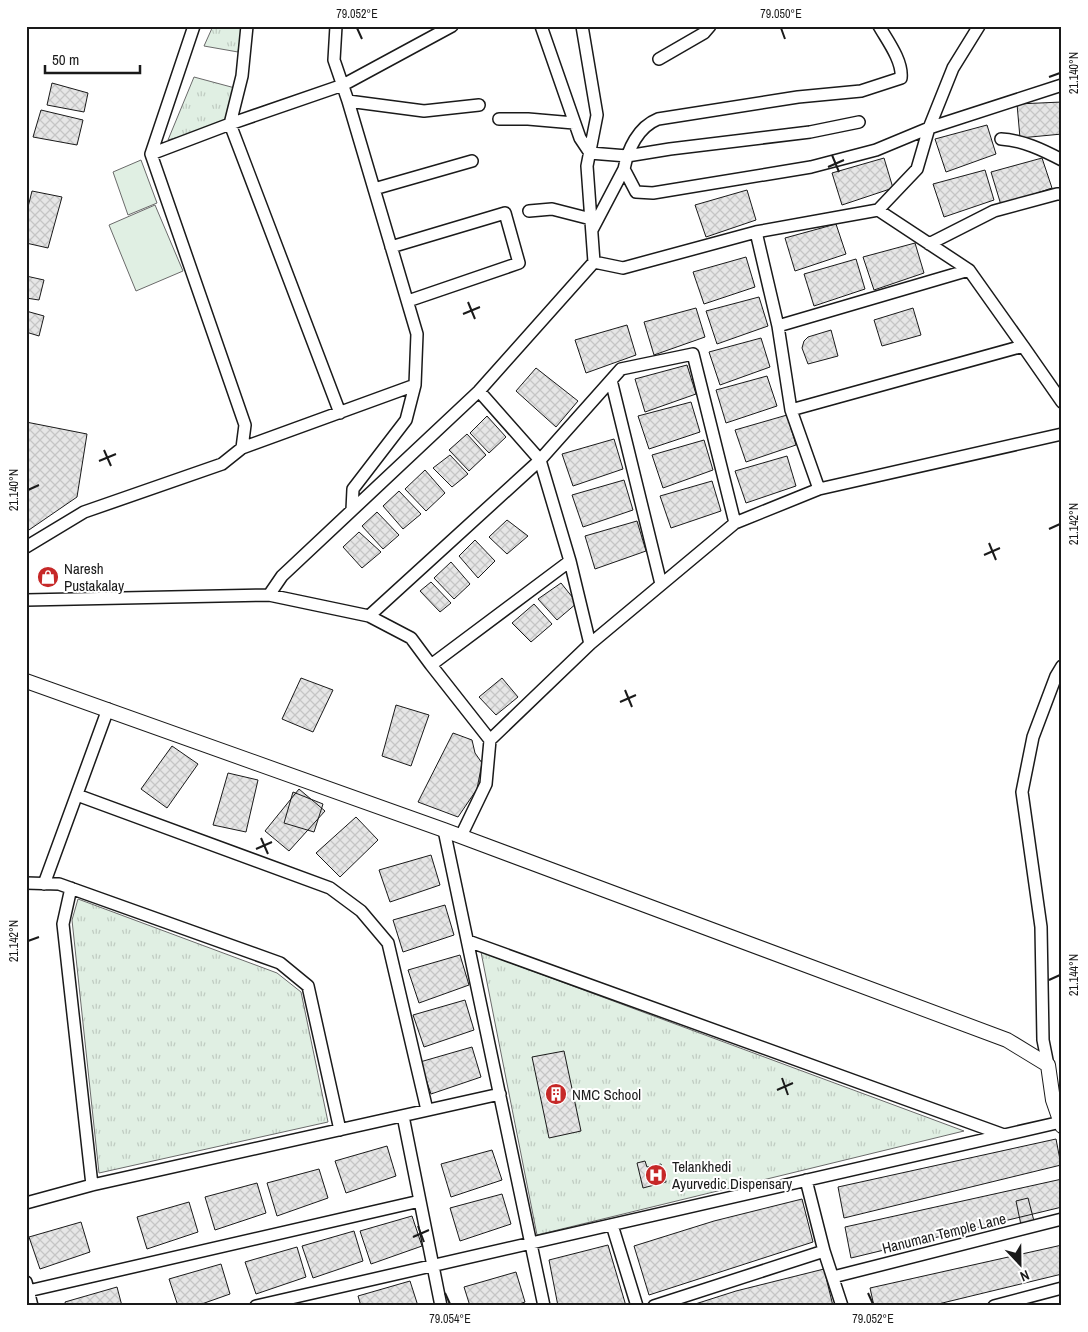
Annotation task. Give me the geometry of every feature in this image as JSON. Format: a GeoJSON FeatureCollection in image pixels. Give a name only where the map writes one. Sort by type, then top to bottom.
{"type":"FeatureCollection","features":[{"type":"Feature","properties":{"kind":"street"},"geometry":{"type":"LineString","coordinates":[[194,26],[150,154],[245,425],[242,448]]}},
{"type":"Feature","properties":{"kind":"street"},"geometry":{"type":"LineString","coordinates":[[247,26],[242,76],[230,124],[340,413]]}},
{"type":"Feature","properties":{"kind":"street"},"geometry":{"type":"LineString","coordinates":[[336,26],[334,60],[418,334],[415,386],[406,420],[353,489],[352,510]]}},
{"type":"Feature","properties":{"kind":"street"},"geometry":{"type":"LineString","coordinates":[[150,154],[343,85],[452,26]]}},
{"type":"Feature","properties":{"kind":"street"},"geometry":{"type":"LineString","coordinates":[[540,26],[574,123],[580,138],[590,153]]}},
{"type":"Feature","properties":{"kind":"street"},"geometry":{"type":"LineString","coordinates":[[269,595],[282,576],[479,391],[594,262],[587,166],[597,116],[582,26]]}},
{"type":"Feature","properties":{"kind":"street"},"geometry":{"type":"LineString","coordinates":[[659,59],[704,33],[710,26]]}},
{"type":"Feature","properties":{"kind":"street"},"geometry":{"type":"LineString","coordinates":[[591,225],[624,169],[627,156],[641,130],[648,123],[798,97],[862,91],[901,78],[900,69],[893,50],[879,26]]}},
{"type":"Feature","properties":{"kind":"street"},"geometry":{"type":"LineString","coordinates":[[594,262],[623,268],[756,232],[878,210],[916,169],[929,128],[953,68],[979,26]]}},
{"type":"Feature","properties":{"kind":"street"},"geometry":{"type":"LineString","coordinates":[[624,169],[636,192],[653,193],[811,167],[876,150],[929,128],[1062,85]]}},
{"type":"Feature","properties":{"kind":"street"},"geometry":{"type":"LineString","coordinates":[[348,101],[424,111],[479,106]]}},
{"type":"Feature","properties":{"kind":"street"},"geometry":{"type":"LineString","coordinates":[[499,119],[528,119],[574,123]]}},
{"type":"Feature","properties":{"kind":"street"},"geometry":{"type":"LineString","coordinates":[[590,153],[627,156],[810,132],[858,122]]}},
{"type":"Feature","properties":{"kind":"street"},"geometry":{"type":"LineString","coordinates":[[1000,139],[1009,139],[1027,144],[1062,160]]}},
{"type":"Feature","properties":{"kind":"street"},"geometry":{"type":"LineString","coordinates":[[374,189],[472,161]]}},
{"type":"Feature","properties":{"kind":"street"},"geometry":{"type":"LineString","coordinates":[[929,244],[994,211],[1062,194]]}},
{"type":"Feature","properties":{"kind":"street"},"geometry":{"type":"LineString","coordinates":[[529,210],[552,210],[591,225]]}},
{"type":"Feature","properties":{"kind":"street"},"geometry":{"type":"LineString","coordinates":[[878,210],[969,270],[1062,402]]}},
{"type":"Feature","properties":{"kind":"street"},"geometry":{"type":"LineString","coordinates":[[391,247],[505,213],[519,263],[408,301]]}},
{"type":"Feature","properties":{"kind":"street"},"geometry":{"type":"LineString","coordinates":[[756,232],[778,326],[791,410],[818,489]]}},
{"type":"Feature","properties":{"kind":"street"},"geometry":{"type":"LineString","coordinates":[[778,326],[969,270]]}},
{"type":"Feature","properties":{"kind":"street"},"geometry":{"type":"LineString","coordinates":[[791,410],[1023,346]]}},
{"type":"Feature","properties":{"kind":"street"},"geometry":{"type":"LineString","coordinates":[[369,616],[540,460],[621,369],[692,354],[735,523]]}},
{"type":"Feature","properties":{"kind":"street"},"geometry":{"type":"LineString","coordinates":[[611,380],[661,584]]}},
{"type":"Feature","properties":{"kind":"street"},"geometry":{"type":"LineString","coordinates":[[26,547],[84,512],[222,464],[242,448],[415,386]]}},
{"type":"Feature","properties":{"kind":"street"},"geometry":{"type":"LineString","coordinates":[[479,391],[540,460],[570,561],[590,644]]}},
{"type":"Feature","properties":{"kind":"street"},"geometry":{"type":"LineString","coordinates":[[461,836],[486,784],[490,740],[590,644],[735,523],[818,489],[1062,434]]}},
{"type":"Feature","properties":{"kind":"street"},"geometry":{"type":"LineString","coordinates":[[431,665],[570,561]]}},
{"type":"Feature","properties":{"kind":"street"},"geometry":{"type":"LineString","coordinates":[[26,600],[269,595],[369,616],[411,638],[490,740]]}},
{"type":"Feature","properties":{"kind":"street"},"geometry":{"type":"LineString","coordinates":[[256,1306],[1004,1135],[1061,1124],[1053,1100],[1043,1040],[1041,927],[1022,792],[1033,737],[1056,676],[1062,666]]}},
{"type":"Feature","properties":{"kind":"street"},"geometry":{"type":"LineString","coordinates":[[26,681],[461,836],[1007,1040],[1048,1065]]}},
{"type":"Feature","properties":{"kind":"street"},"geometry":{"type":"LineString","coordinates":[[44,884],[108,710]]}},
{"type":"Feature","properties":{"kind":"street"},"geometry":{"type":"LineString","coordinates":[[77,795],[330,888],[361,910],[388,943],[427,1110]]}},
{"type":"Feature","properties":{"kind":"street"},"geometry":{"type":"LineString","coordinates":[[444,830],[544,1306]]}},
{"type":"Feature","properties":{"kind":"street"},"geometry":{"type":"LineString","coordinates":[[26,883],[59,884],[280,963],[308,986],[340,1130]]}},
{"type":"Feature","properties":{"kind":"street"},"geometry":{"type":"LineString","coordinates":[[71,888],[63,924],[92,1185]]}},
{"type":"Feature","properties":{"kind":"street"},"geometry":{"type":"LineString","coordinates":[[468,941],[1004,1135]]}},
{"type":"Feature","properties":{"kind":"street"},"geometry":{"type":"LineString","coordinates":[[26,1203],[92,1185],[500,1094]]}},
{"type":"Feature","properties":{"kind":"street"},"geometry":{"type":"LineString","coordinates":[[403,1116],[441,1306]]}},
{"type":"Feature","properties":{"kind":"street"},"geometry":{"type":"LineString","coordinates":[[806,1180],[824,1252],[842,1306]]}},
{"type":"Feature","properties":{"kind":"street"},"geometry":{"type":"LineString","coordinates":[[32,1306],[27,1286],[420,1200]]}},
{"type":"Feature","properties":{"kind":"street","name":"Hanuman Temple Lane"},"geometry":{"type":"LineString","coordinates":[[833,1277],[1062,1219]]}},
{"type":"Feature","properties":{"kind":"street"},"geometry":{"type":"LineString","coordinates":[[612,1224],[637,1306]]}},
{"type":"Feature","properties":{"kind":"street"},"geometry":{"type":"LineString","coordinates":[[654,1306],[824,1252]]}},
{"type":"Feature","properties":{"kind":"street"},"geometry":{"type":"LineString","coordinates":[[994,1306],[1062,1288]]}},
{"type":"Feature","properties":{"kind":"green space"},"geometry":{"type":"Polygon","coordinates":[[[213,26],[242,26],[238,52],[204,46],[213,26]]]}},
{"type":"Feature","properties":{"kind":"green space"},"geometry":{"type":"Polygon","coordinates":[[[194,77],[235,88],[227,121],[198,132],[168,140],[194,77]]]}},
{"type":"Feature","properties":{"kind":"green space"},"geometry":{"type":"Polygon","coordinates":[[[141,160],[157,203],[128,215],[113,172],[141,160]]]}},
{"type":"Feature","properties":{"kind":"green space"},"geometry":{"type":"Polygon","coordinates":[[[155,205],[183,271],[136,291],[109,225],[155,205]]]}},
{"type":"Feature","properties":{"kind":"green space"},"geometry":{"type":"Polygon","coordinates":[[[78,899],[277,973],[301,992],[328,1122],[99,1173],[72,920],[78,899]]]}},
{"type":"Feature","properties":{"kind":"green space"},"geometry":{"type":"Polygon","coordinates":[[[481,952],[964,1131],[537,1235],[481,952]]]}},
{"type":"Feature","properties":{"kind":"building"},"geometry":{"type":"Polygon","coordinates":[[[52,83],[88,93],[84,112],[47,105],[52,83]]]}},
{"type":"Feature","properties":{"kind":"building"},"geometry":{"type":"Polygon","coordinates":[[[1062,102],[1062,134],[1020,138],[1017,104],[1062,102]]]}},
{"type":"Feature","properties":{"kind":"building"},"geometry":{"type":"Polygon","coordinates":[[[41,110],[83,120],[77,145],[33,137],[41,110]]]}},
{"type":"Feature","properties":{"kind":"building"},"geometry":{"type":"Polygon","coordinates":[[[987,125],[996,154],[946,172],[935,139],[987,125]]]}},
{"type":"Feature","properties":{"kind":"building"},"geometry":{"type":"Polygon","coordinates":[[[884,158],[893,188],[842,205],[832,173],[884,158]]]}},
{"type":"Feature","properties":{"kind":"building"},"geometry":{"type":"Polygon","coordinates":[[[1042,158],[1052,188],[1001,205],[991,172],[1042,158]]]}},
{"type":"Feature","properties":{"kind":"building"},"geometry":{"type":"Polygon","coordinates":[[[985,170],[994,200],[944,217],[933,184],[985,170]]]}},
{"type":"Feature","properties":{"kind":"building"},"geometry":{"type":"Polygon","coordinates":[[[747,190],[756,220],[706,237],[695,205],[747,190]]]}},
{"type":"Feature","properties":{"kind":"building"},"geometry":{"type":"Polygon","coordinates":[[[32,191],[62,197],[48,248],[26,243],[26,215],[32,191]]]}},
{"type":"Feature","properties":{"kind":"building"},"geometry":{"type":"Polygon","coordinates":[[[836,224],[846,254],[795,271],[785,238],[836,224]]]}},
{"type":"Feature","properties":{"kind":"building"},"geometry":{"type":"Polygon","coordinates":[[[915,243],[924,273],[874,290],[863,257],[915,243]]]}},
{"type":"Feature","properties":{"kind":"building"},"geometry":{"type":"Polygon","coordinates":[[[746,257],[755,287],[704,304],[693,272],[746,257]]]}},
{"type":"Feature","properties":{"kind":"building"},"geometry":{"type":"Polygon","coordinates":[[[856,259],[865,289],[814,306],[804,274],[856,259]]]}},
{"type":"Feature","properties":{"kind":"building"},"geometry":{"type":"Polygon","coordinates":[[[26,276],[44,280],[39,300],[26,298],[26,276]]]}},
{"type":"Feature","properties":{"kind":"building"},"geometry":{"type":"Polygon","coordinates":[[[759,297],[768,326],[717,344],[706,311],[759,297]]]}},
{"type":"Feature","properties":{"kind":"building"},"geometry":{"type":"Polygon","coordinates":[[[696,308],[705,337],[654,355],[644,322],[696,308]]]}},
{"type":"Feature","properties":{"kind":"building"},"geometry":{"type":"Polygon","coordinates":[[[913,308],[921,335],[882,346],[874,320],[913,308]]]}},
{"type":"Feature","properties":{"kind":"building"},"geometry":{"type":"Polygon","coordinates":[[[26,311],[44,316],[39,336],[26,332],[26,311]]]}},
{"type":"Feature","properties":{"kind":"building"},"geometry":{"type":"Polygon","coordinates":[[[627,325],[636,355],[586,373],[575,340],[627,325]]]}},
{"type":"Feature","properties":{"kind":"building"},"geometry":{"type":"Polygon","coordinates":[[[831,330],[838,356],[808,364],[802,348],[804,341],[808,337],[831,330]]]}},
{"type":"Feature","properties":{"kind":"building"},"geometry":{"type":"Polygon","coordinates":[[[761,338],[770,367],[720,385],[709,352],[761,338]]]}},
{"type":"Feature","properties":{"kind":"building"},"geometry":{"type":"Polygon","coordinates":[[[687,365],[696,394],[645,412],[635,379],[687,365]]]}},
{"type":"Feature","properties":{"kind":"building"},"geometry":{"type":"Polygon","coordinates":[[[536,368],[578,401],[556,427],[516,391],[536,368]]]}},
{"type":"Feature","properties":{"kind":"building"},"geometry":{"type":"Polygon","coordinates":[[[767,376],[777,406],[726,423],[716,390],[767,376]]]}},
{"type":"Feature","properties":{"kind":"building"},"geometry":{"type":"Polygon","coordinates":[[[691,402],[700,432],[649,449],[638,416],[691,402]]]}},
{"type":"Feature","properties":{"kind":"building"},"geometry":{"type":"Polygon","coordinates":[[[787,415],[796,445],[746,462],[735,430],[787,415]]]}},
{"type":"Feature","properties":{"kind":"building"},"geometry":{"type":"Polygon","coordinates":[[[487,416],[506,437],[489,453],[470,433],[487,416]]]}},
{"type":"Feature","properties":{"kind":"building"},"geometry":{"type":"Polygon","coordinates":[[[26,422],[87,434],[77,497],[26,532],[26,422]]]}},
{"type":"Feature","properties":{"kind":"building"},"geometry":{"type":"Polygon","coordinates":[[[467,434],[486,455],[469,471],[449,450],[467,434]]]}},
{"type":"Feature","properties":{"kind":"building"},"geometry":{"type":"Polygon","coordinates":[[[614,439],[623,469],[573,486],[562,454],[614,439]]]}},
{"type":"Feature","properties":{"kind":"building"},"geometry":{"type":"Polygon","coordinates":[[[704,440],[713,470],[663,488],[652,455],[704,440]]]}},
{"type":"Feature","properties":{"kind":"building"},"geometry":{"type":"Polygon","coordinates":[[[450,455],[468,474],[452,487],[433,468],[450,455]]]}},
{"type":"Feature","properties":{"kind":"building"},"geometry":{"type":"Polygon","coordinates":[[[787,456],[796,486],[746,503],[735,471],[787,456]]]}},
{"type":"Feature","properties":{"kind":"building"},"geometry":{"type":"Polygon","coordinates":[[[425,470],[445,493],[426,511],[405,489],[425,470]]]}},
{"type":"Feature","properties":{"kind":"building"},"geometry":{"type":"Polygon","coordinates":[[[624,480],[633,510],[583,527],[572,495],[624,480]]]}},
{"type":"Feature","properties":{"kind":"building"},"geometry":{"type":"Polygon","coordinates":[[[712,481],[721,511],[671,528],[660,496],[712,481]]]}},
{"type":"Feature","properties":{"kind":"building"},"geometry":{"type":"Polygon","coordinates":[[[399,491],[421,514],[403,529],[383,506],[399,491]]]}},
{"type":"Feature","properties":{"kind":"building"},"geometry":{"type":"Polygon","coordinates":[[[377,512],[399,535],[383,549],[362,526],[377,512]]]}},
{"type":"Feature","properties":{"kind":"building"},"geometry":{"type":"Polygon","coordinates":[[[507,520],[528,536],[507,554],[489,537],[507,520]]]}},
{"type":"Feature","properties":{"kind":"building"},"geometry":{"type":"Polygon","coordinates":[[[637,521],[646,551],[595,569],[585,536],[637,521]]]}},
{"type":"Feature","properties":{"kind":"building"},"geometry":{"type":"Polygon","coordinates":[[[359,532],[381,552],[362,568],[343,547],[359,532]]]}},
{"type":"Feature","properties":{"kind":"building"},"geometry":{"type":"Polygon","coordinates":[[[475,540],[495,561],[478,578],[459,556],[475,540]]]}},
{"type":"Feature","properties":{"kind":"building"},"geometry":{"type":"Polygon","coordinates":[[[451,562],[470,584],[454,599],[434,578],[451,562]]]}},
{"type":"Feature","properties":{"kind":"building"},"geometry":{"type":"Polygon","coordinates":[[[431,582],[451,603],[440,612],[420,591],[431,582]]]}},
{"type":"Feature","properties":{"kind":"building"},"geometry":{"type":"Polygon","coordinates":[[[561,583],[577,603],[557,620],[538,599],[561,583]]]}},
{"type":"Feature","properties":{"kind":"building"},"geometry":{"type":"Polygon","coordinates":[[[534,604],[552,624],[531,642],[512,623],[534,604]]]}},
{"type":"Feature","properties":{"kind":"building"},"geometry":{"type":"Polygon","coordinates":[[[301,678],[333,690],[313,732],[282,719],[301,678]]]}},
{"type":"Feature","properties":{"kind":"building"},"geometry":{"type":"Polygon","coordinates":[[[502,678],[518,697],[496,715],[479,697],[502,678]]]}},
{"type":"Feature","properties":{"kind":"building"},"geometry":{"type":"Polygon","coordinates":[[[396,705],[429,715],[411,766],[382,756],[396,705]]]}},
{"type":"Feature","properties":{"kind":"building"},"geometry":{"type":"Polygon","coordinates":[[[453,733],[472,740],[475,753],[482,763],[477,789],[458,817],[418,802],[453,733]]]}},
{"type":"Feature","properties":{"kind":"building"},"geometry":{"type":"Polygon","coordinates":[[[172,746],[198,764],[167,808],[141,789],[172,746]]]}},
{"type":"Feature","properties":{"kind":"building"},"geometry":{"type":"Polygon","coordinates":[[[228,773],[258,780],[246,832],[213,825],[228,773]]]}},
{"type":"Feature","properties":{"kind":"building"},"geometry":{"type":"Polygon","coordinates":[[[299,789],[325,811],[289,851],[265,831],[299,789]]]}},
{"type":"Feature","properties":{"kind":"building"},"geometry":{"type":"Polygon","coordinates":[[[293,792],[323,804],[314,832],[284,823],[293,792]]]}},
{"type":"Feature","properties":{"kind":"building"},"geometry":{"type":"Polygon","coordinates":[[[356,817],[378,840],[340,877],[316,853],[356,817]]]}},
{"type":"Feature","properties":{"kind":"building"},"geometry":{"type":"Polygon","coordinates":[[[431,855],[440,885],[390,902],[379,870],[431,855]]]}},
{"type":"Feature","properties":{"kind":"building"},"geometry":{"type":"Polygon","coordinates":[[[445,905],[454,935],[403,952],[393,920],[445,905]]]}},
{"type":"Feature","properties":{"kind":"building"},"geometry":{"type":"Polygon","coordinates":[[[460,955],[469,985],[419,1003],[408,970],[460,955]]]}},
{"type":"Feature","properties":{"kind":"building"},"geometry":{"type":"Polygon","coordinates":[[[465,1000],[474,1030],[424,1047],[413,1015],[465,1000]]]}},
{"type":"Feature","properties":{"kind":"building"},"geometry":{"type":"Polygon","coordinates":[[[472,1047],[481,1077],[431,1094],[420,1062],[472,1047]]]}},
{"type":"Feature","properties":{"kind":"building","name":"NMC School"},"geometry":{"type":"Polygon","coordinates":[[[564,1051],[581,1131],[549,1138],[532,1057],[564,1051]]]}},
{"type":"Feature","properties":{"kind":"building"},"geometry":{"type":"Polygon","coordinates":[[[1056,1139],[1061,1165],[844,1218],[838,1187],[1056,1139]]]}},
{"type":"Feature","properties":{"kind":"building"},"geometry":{"type":"Polygon","coordinates":[[[387,1146],[396,1176],[346,1193],[335,1161],[387,1146]]]}},
{"type":"Feature","properties":{"kind":"building"},"geometry":{"type":"Polygon","coordinates":[[[492,1150],[502,1180],[451,1197],[441,1164],[492,1150]]]}},
{"type":"Feature","properties":{"kind":"building"},"geometry":{"type":"Polygon","coordinates":[[[645,1161],[647,1167],[661,1164],[666,1182],[643,1188],[637,1163],[645,1161]]]}},
{"type":"Feature","properties":{"kind":"building"},"geometry":{"type":"Polygon","coordinates":[[[319,1169],[328,1198],[277,1216],[267,1183],[319,1169]]]}},
{"type":"Feature","properties":{"kind":"building"},"geometry":{"type":"Polygon","coordinates":[[[1062,1179],[1062,1207],[851,1258],[845,1227],[1062,1179]]]}},
{"type":"Feature","properties":{"kind":"building"},"geometry":{"type":"Polygon","coordinates":[[[257,1183],[266,1213],[215,1230],[205,1197],[257,1183]]]}},
{"type":"Feature","properties":{"kind":"building"},"geometry":{"type":"Polygon","coordinates":[[[502,1194],[511,1224],[460,1241],[450,1208],[502,1194]]]}},
{"type":"Feature","properties":{"kind":"building"},"geometry":{"type":"Polygon","coordinates":[[[1028,1198],[1034,1221],[1021,1225],[1016,1201],[1028,1198]]]}},
{"type":"Feature","properties":{"kind":"building"},"geometry":{"type":"Polygon","coordinates":[[[802,1199],[813,1242],[649,1295],[634,1246],[714,1221],[802,1199]]]}},
{"type":"Feature","properties":{"kind":"building"},"geometry":{"type":"Polygon","coordinates":[[[189,1202],[198,1232],[147,1249],[137,1217],[189,1202]]]}},
{"type":"Feature","properties":{"kind":"building"},"geometry":{"type":"Polygon","coordinates":[[[412,1216],[422,1246],[371,1264],[360,1231],[412,1216]]]}},
{"type":"Feature","properties":{"kind":"building"},"geometry":{"type":"Polygon","coordinates":[[[81,1222],[90,1252],[40,1269],[29,1237],[81,1222]]]}},
{"type":"Feature","properties":{"kind":"building"},"geometry":{"type":"Polygon","coordinates":[[[354,1231],[363,1261],[313,1278],[302,1246],[354,1231]]]}},
{"type":"Feature","properties":{"kind":"building"},"geometry":{"type":"Polygon","coordinates":[[[608,1245],[626,1306],[558,1306],[549,1260],[608,1245]]]}},
{"type":"Feature","properties":{"kind":"building"},"geometry":{"type":"Polygon","coordinates":[[[1062,1245],[1062,1274],[930,1306],[874,1306],[870,1288],[1062,1245]]]}},
{"type":"Feature","properties":{"kind":"building"},"geometry":{"type":"Polygon","coordinates":[[[297,1247],[306,1277],[256,1294],[245,1262],[297,1247]]]}},
{"type":"Feature","properties":{"kind":"building"},"geometry":{"type":"Polygon","coordinates":[[[221,1264],[230,1294],[196,1306],[178,1306],[169,1279],[221,1264]]]}},
{"type":"Feature","properties":{"kind":"building"},"geometry":{"type":"Polygon","coordinates":[[[824,1269],[833,1306],[689,1306],[736,1291],[824,1269]]]}},
{"type":"Feature","properties":{"kind":"building"},"geometry":{"type":"Polygon","coordinates":[[[516,1272],[525,1302],[514,1306],[470,1306],[464,1287],[516,1272]]]}},
{"type":"Feature","properties":{"kind":"building"},"geometry":{"type":"Polygon","coordinates":[[[410,1281],[418,1306],[361,1306],[358,1296],[410,1281]]]}},
{"type":"Feature","properties":{"kind":"building"},"geometry":{"type":"Polygon","coordinates":[[[117,1287],[122,1306],[66,1306],[65,1302],[117,1287]]]}},
{"type":"Feature","properties":{"kind":"place","name":"Naresh Pustakalay"},"geometry":{"type":"Point","coordinates":[48,577]}},
{"type":"Feature","properties":{"kind":"place","name":"NMC School"},"geometry":{"type":"Point","coordinates":[556,1094]}},
{"type":"Feature","properties":{"kind":"place","name":"Telankhedi Ayurvedic Dispensary"},"geometry":{"type":"Point","coordinates":[656,1175]}}]}
